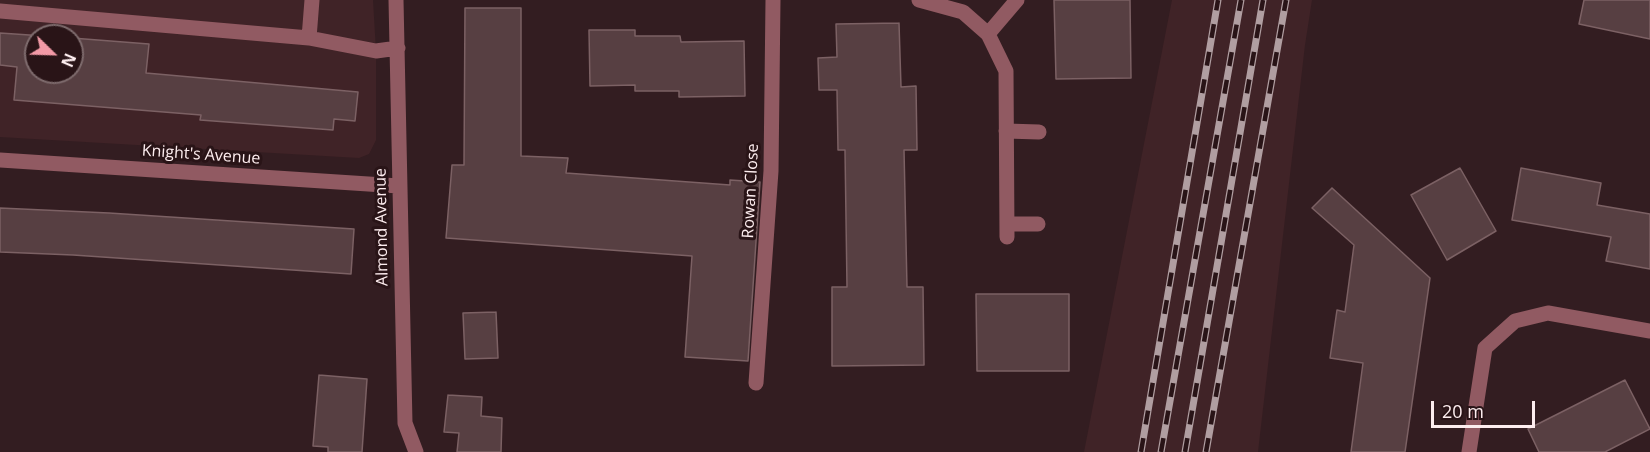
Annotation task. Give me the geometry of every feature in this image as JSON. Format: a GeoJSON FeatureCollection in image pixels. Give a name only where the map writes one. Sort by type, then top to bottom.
{"type":"FeatureCollection","features":[{"type":"Feature","properties":{"kind":"street"},"geometry":{"type":"LineString","coordinates":[[309,38],[312,0]]}},
{"type":"Feature","properties":{"kind":"street","name":"Almond Avenue"},"geometry":{"type":"LineString","coordinates":[[396,0],[405,423],[416,452]]}},
{"type":"Feature","properties":{"kind":"street","name":"Rowan Close"},"geometry":{"type":"LineString","coordinates":[[756,383],[771,171],[773,0]]}},
{"type":"Feature","properties":{"kind":"street"},"geometry":{"type":"LineString","coordinates":[[919,0],[963,12],[988,34],[1006,71],[1007,230],[1038,224]]}},
{"type":"Feature","properties":{"kind":"street"},"geometry":{"type":"LineString","coordinates":[[988,34],[1017,0]]}},
{"type":"Feature","properties":{"kind":"street"},"geometry":{"type":"LineString","coordinates":[[0,11],[309,38],[376,51],[398,48]]}},
{"type":"Feature","properties":{"kind":"street"},"geometry":{"type":"LineString","coordinates":[[1006,131],[1039,132]]}},
{"type":"Feature","properties":{"kind":"street","name":"Knight's Avenue"},"geometry":{"type":"LineString","coordinates":[[0,160],[399,186]]}},
{"type":"Feature","properties":{"kind":"street"},"geometry":{"type":"LineString","coordinates":[[1469,452],[1485,348],[1515,321],[1548,313],[1650,331]]}},
{"type":"Feature","properties":{"kind":"shaded area"},"geometry":{"type":"Polygon","coordinates":[[[0,0],[373,0],[376,51],[376,140],[369,154],[359,158],[0,137],[0,0]]]}},
{"type":"Feature","properties":{"kind":"shaded area"},"geometry":{"type":"Polygon","coordinates":[[[1172,0],[1312,0],[1258,452],[1084,452],[1172,0]]]}},
{"type":"Feature","properties":{"kind":"building"},"geometry":{"type":"Polygon","coordinates":[[[1054,0],[1130,0],[1131,78],[1056,79],[1054,0]]]}},
{"type":"Feature","properties":{"kind":"building"},"geometry":{"type":"Polygon","coordinates":[[[1584,0],[1650,0],[1650,39],[1579,24],[1584,0]]]}},
{"type":"Feature","properties":{"kind":"building"},"geometry":{"type":"Polygon","coordinates":[[[465,8],[521,8],[521,156],[568,158],[566,173],[730,185],[730,180],[760,182],[748,361],[685,357],[692,256],[446,238],[452,165],[464,165],[465,8]]]}},
{"type":"Feature","properties":{"kind":"building"},"geometry":{"type":"Polygon","coordinates":[[[899,23],[901,87],[916,86],[917,150],[904,150],[907,287],[923,287],[924,365],[832,366],[832,287],[847,287],[845,150],[838,150],[837,90],[819,90],[818,58],[837,57],[836,24],[899,23]]]}},
{"type":"Feature","properties":{"kind":"building"},"geometry":{"type":"Polygon","coordinates":[[[589,30],[635,30],[635,36],[680,36],[681,42],[744,41],[745,96],[679,97],[679,91],[635,91],[635,85],[590,86],[589,30]]]}},
{"type":"Feature","properties":{"kind":"building"},"geometry":{"type":"Polygon","coordinates":[[[0,33],[24,35],[24,84],[84,84],[84,39],[149,44],[146,73],[358,92],[355,121],[334,119],[333,130],[200,120],[201,115],[14,100],[17,67],[0,65],[0,33]]]}},
{"type":"Feature","properties":{"kind":"building"},"geometry":{"type":"Polygon","coordinates":[[[1460,168],[1496,231],[1447,260],[1411,195],[1460,168]]]}},
{"type":"Feature","properties":{"kind":"building"},"geometry":{"type":"Polygon","coordinates":[[[1521,168],[1601,183],[1597,205],[1650,214],[1650,269],[1606,261],[1611,237],[1512,220],[1521,168]]]}},
{"type":"Feature","properties":{"kind":"building"},"geometry":{"type":"Polygon","coordinates":[[[1332,188],[1430,278],[1405,452],[1351,452],[1363,363],[1330,358],[1337,310],[1345,312],[1354,245],[1312,208],[1332,188]]]}},
{"type":"Feature","properties":{"kind":"building"},"geometry":{"type":"Polygon","coordinates":[[[0,208],[354,229],[351,274],[0,252],[0,208]]]}},
{"type":"Feature","properties":{"kind":"building"},"geometry":{"type":"Polygon","coordinates":[[[976,294],[1069,294],[1069,371],[977,371],[976,294]]]}},
{"type":"Feature","properties":{"kind":"building"},"geometry":{"type":"Polygon","coordinates":[[[496,312],[498,358],[465,359],[463,313],[496,312]]]}},
{"type":"Feature","properties":{"kind":"building"},"geometry":{"type":"Polygon","coordinates":[[[319,375],[367,379],[362,452],[328,452],[328,447],[313,446],[319,375]]]}},
{"type":"Feature","properties":{"kind":"building"},"geometry":{"type":"Polygon","coordinates":[[[1625,380],[1650,429],[1605,452],[1539,452],[1528,429],[1625,380]]]}},
{"type":"Feature","properties":{"kind":"building"},"geometry":{"type":"Polygon","coordinates":[[[448,395],[482,397],[481,416],[502,418],[501,452],[457,452],[459,433],[444,432],[448,395]]]}},
{"type":"Feature","properties":{"kind":"railway"},"geometry":{"type":"LineString","coordinates":[[1141,452],[1218,0]]}},
{"type":"Feature","properties":{"kind":"railway"},"geometry":{"type":"LineString","coordinates":[[1161,452],[1241,0]]}},
{"type":"Feature","properties":{"kind":"railway"},"geometry":{"type":"LineString","coordinates":[[1185,452],[1263,0]]}},
{"type":"Feature","properties":{"kind":"railway"},"geometry":{"type":"LineString","coordinates":[[1206,452],[1286,0]]}}]}
